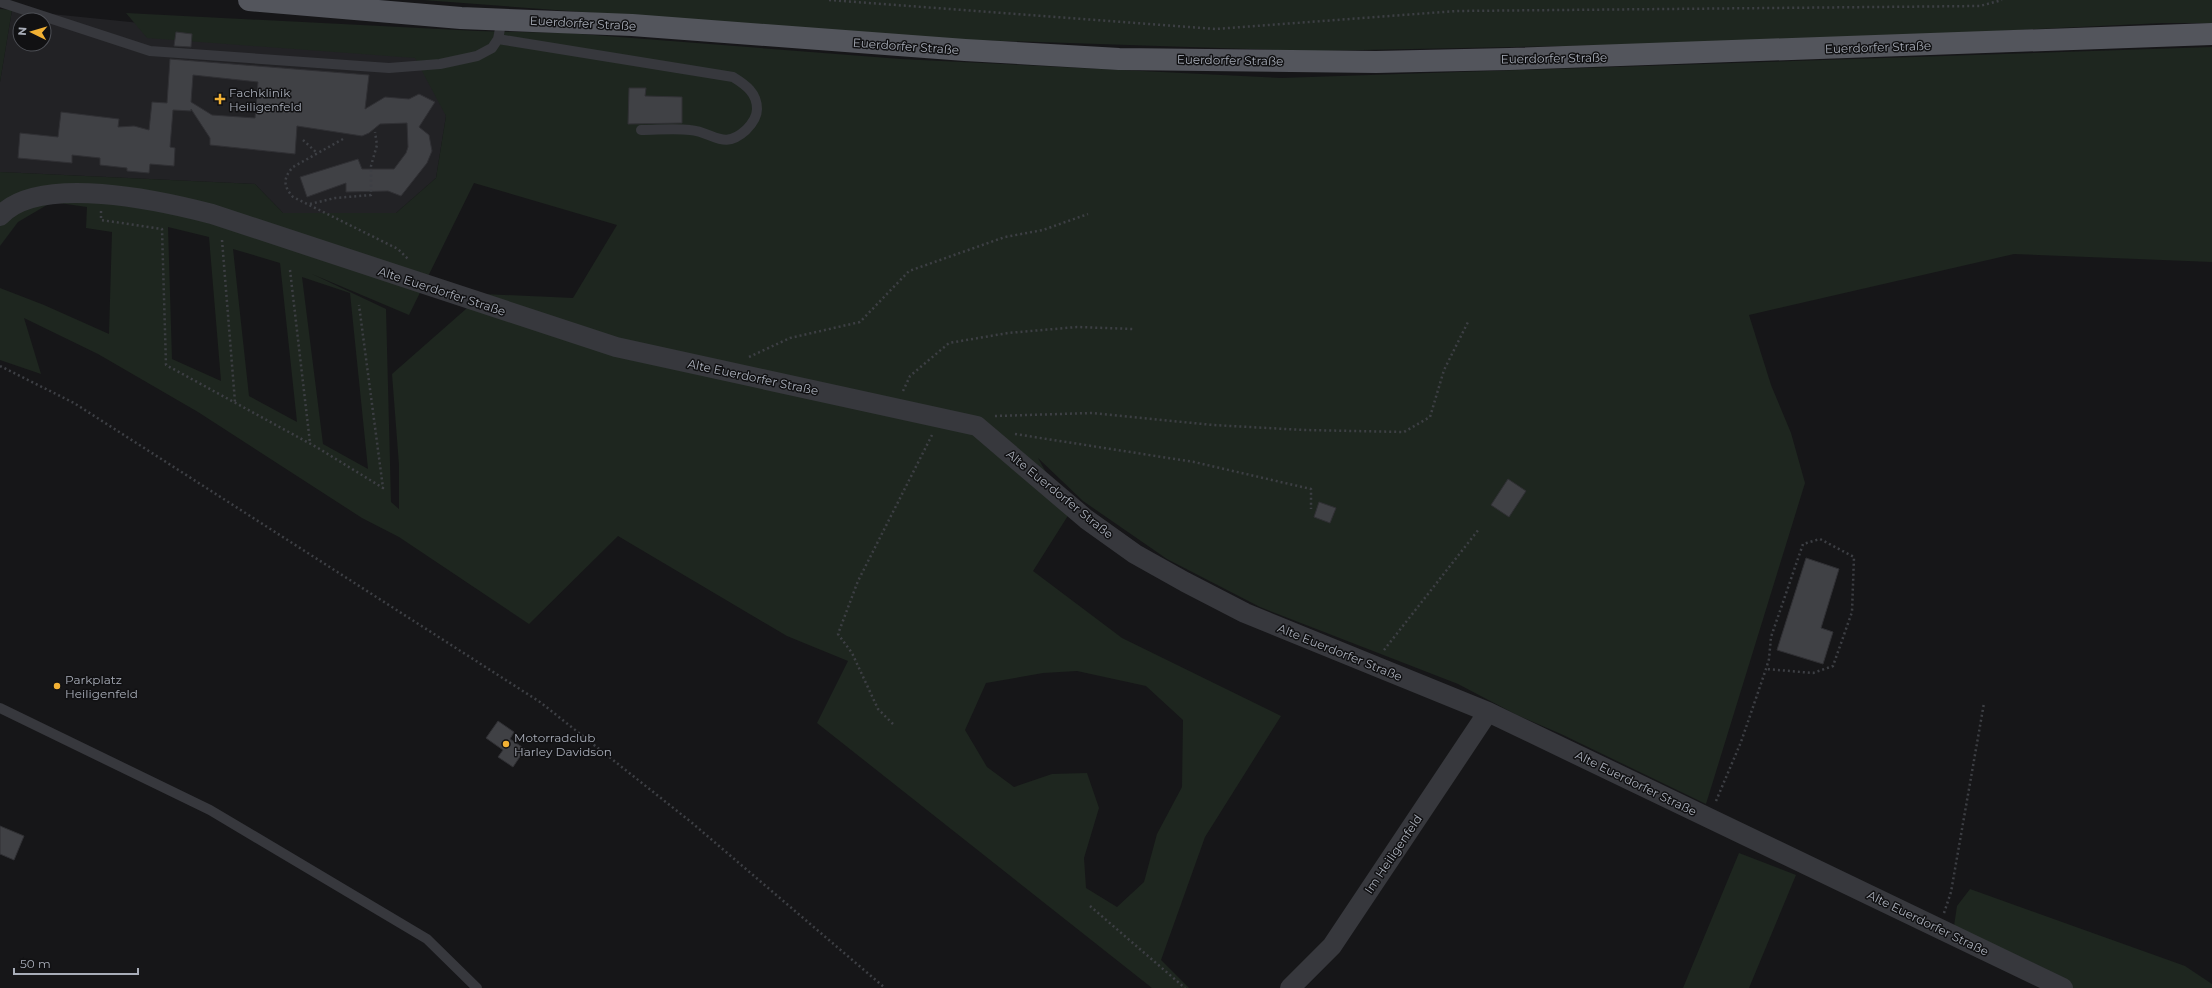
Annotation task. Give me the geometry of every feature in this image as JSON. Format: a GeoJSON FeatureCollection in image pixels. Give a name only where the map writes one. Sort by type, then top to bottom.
{"type":"FeatureCollection","features":[{"type":"Feature","properties":{"kind":"main road","name":"Euerdorfer Straße"},"geometry":{"type":"LineString","coordinates":[[250,0],[500,29],[632,25],[965,50],[1119,59],[1376,62],[1639,56],[2212,34]]}},
{"type":"Feature","properties":{"kind":"street","name":"Alte Euerdorfer Straße"},"geometry":{"type":"LineString","coordinates":[[0,216],[17,203],[41,196],[74,194],[124,196],[168,202],[212,214],[616,347],[977,426],[1086,519],[1135,554],[1185,582],[1245,613],[1488,712],[2063,988]]}},
{"type":"Feature","properties":{"kind":"street","name":"Im Heiligenfeld"},"geometry":{"type":"LineString","coordinates":[[1290,988],[1332,946],[1488,712]]}},
{"type":"Feature","properties":{"kind":"lane"},"geometry":{"type":"LineString","coordinates":[[0,2],[150,51],[389,68],[440,64],[477,56],[492,48],[500,29],[733,77],[748,86],[756,98],[757,110],[751,125],[737,138],[727,141],[690,130],[641,130]]}},
{"type":"Feature","properties":{"kind":"lane"},"geometry":{"type":"LineString","coordinates":[[0,708],[210,810],[427,939],[477,988]]}},
{"type":"Feature","properties":{"kind":"path"},"geometry":{"type":"LineString","coordinates":[[829,0],[1216,29],[1456,11],[1980,6],[2002,0]]}},
{"type":"Feature","properties":{"kind":"path"},"geometry":{"type":"LineString","coordinates":[[310,204],[335,198],[371,195],[371,166],[377,145],[375,132]]}},
{"type":"Feature","properties":{"kind":"path"},"geometry":{"type":"LineString","coordinates":[[343,139],[293,167],[287,173],[285,180],[287,190],[293,197],[310,204],[398,249],[409,260]]}},
{"type":"Feature","properties":{"kind":"path"},"geometry":{"type":"LineString","coordinates":[[303,140],[317,153]]}},
{"type":"Feature","properties":{"kind":"path"},"geometry":{"type":"LineString","coordinates":[[101,195],[101,220],[162,229],[166,365],[310,443],[383,488],[359,305]]}},
{"type":"Feature","properties":{"kind":"path"},"geometry":{"type":"LineString","coordinates":[[743,375],[749,357],[790,338],[860,322],[909,271],[1005,237],[1043,230],[1088,214]]}},
{"type":"Feature","properties":{"kind":"path"},"geometry":{"type":"LineString","coordinates":[[222,240],[234,402]]}},
{"type":"Feature","properties":{"kind":"path"},"geometry":{"type":"LineString","coordinates":[[290,270],[310,443]]}},
{"type":"Feature","properties":{"kind":"path"},"geometry":{"type":"LineString","coordinates":[[977,426],[993,417],[1092,413],[1221,425],[1304,430],[1404,432],[1430,417],[1444,370],[1469,320]]}},
{"type":"Feature","properties":{"kind":"path"},"geometry":{"type":"LineString","coordinates":[[895,408],[910,376],[949,343],[1008,333],[1077,327],[1132,329]]}},
{"type":"Feature","properties":{"kind":"path"},"geometry":{"type":"LineString","coordinates":[[0,366],[74,403],[540,702],[691,822],[885,988]]}},
{"type":"Feature","properties":{"kind":"path"},"geometry":{"type":"LineString","coordinates":[[894,724],[878,709],[852,653],[838,634],[858,581],[940,418]]}},
{"type":"Feature","properties":{"kind":"path"},"geometry":{"type":"LineString","coordinates":[[1014,433],[1194,462],[1312,489],[1311,509]]}},
{"type":"Feature","properties":{"kind":"path"},"geometry":{"type":"LineString","coordinates":[[1373,665],[1479,529]]}},
{"type":"Feature","properties":{"kind":"path"},"geometry":{"type":"LineString","coordinates":[[1709,818],[1741,742],[1769,660],[1771,637],[1804,544],[1820,539],[1854,557],[1852,612],[1833,666],[1813,673],[1766,669]]}},
{"type":"Feature","properties":{"kind":"path"},"geometry":{"type":"LineString","coordinates":[[1938,928],[1951,892],[1984,703]]}},
{"type":"Feature","properties":{"kind":"path"},"geometry":{"type":"LineString","coordinates":[[1090,906],[1185,988]]}},
{"type":"Feature","properties":{"kind":"shaded area"},"geometry":{"type":"Polygon","coordinates":[[[423,0],[2212,0],[2212,23],[2163,23],[1770,42],[1312,51],[943,39],[423,0]]]}},
{"type":"Feature","properties":{"kind":"shaded area"},"geometry":{"type":"Polygon","coordinates":[[[0,9],[12,10],[0,82],[0,9]]]}},
{"type":"Feature","properties":{"kind":"shaded area","name":"Fachklinik Heiligenfeld"},"geometry":{"type":"Polygon","coordinates":[[[12,10],[32,12],[12,12],[12,52],[52,52],[52,14],[424,52],[446,116],[436,178],[396,213],[283,213],[255,184],[0,172],[0,82],[12,10]]]}},
{"type":"Feature","properties":{"kind":"shaded area"},"geometry":{"type":"Polygon","coordinates":[[[126,13],[478,31],[568,33],[901,59],[1281,78],[2212,47],[2212,262],[2014,254],[1749,315],[1771,385],[1791,433],[1805,483],[1706,804],[1561,734],[1517,715],[1458,684],[1260,607],[1167,559],[1083,501],[1038,458],[1069,514],[1033,571],[1122,638],[1281,716],[1205,837],[1161,960],[1189,988],[1152,988],[817,723],[848,661],[787,636],[618,536],[529,624],[399,537],[362,518],[198,412],[98,354],[24,318],[41,374],[0,360],[0,288],[44,305],[109,334],[112,232],[86,228],[87,207],[52,202],[18,222],[0,246],[0,172],[255,184],[283,213],[396,213],[436,178],[446,116],[415,58],[147,38],[126,13]],[[474,183],[409,315],[312,274],[386,309],[391,502],[399,509],[399,465],[392,374],[483,294],[573,298],[617,225],[474,183]],[[168,227],[172,359],[221,381],[209,237],[168,227]],[[233,249],[249,396],[297,422],[280,263],[233,249]],[[302,277],[323,444],[368,469],[350,293],[302,277]],[[1077,671],[1043,673],[986,683],[965,730],[987,767],[1014,787],[1052,774],[1087,773],[1099,808],[1084,858],[1086,888],[1117,907],[1144,882],[1157,834],[1182,787],[1183,720],[1146,686],[1077,671]]]}},
{"type":"Feature","properties":{"kind":"shaded area"},"geometry":{"type":"Polygon","coordinates":[[[1739,853],[1796,875],[1749,988],[1683,988],[1739,853]]]}},
{"type":"Feature","properties":{"kind":"shaded area"},"geometry":{"type":"Polygon","coordinates":[[[1970,889],[2185,966],[2212,984],[2212,988],[2042,988],[2048,970],[1954,926],[1957,906],[1970,889]]]}},
{"type":"Feature","properties":{"kind":"building"},"geometry":{"type":"Polygon","coordinates":[[[176,32],[192,34],[191,47],[174,46],[176,32]]]}},
{"type":"Feature","properties":{"kind":"building"},"geometry":{"type":"Polygon","coordinates":[[[170,59],[369,75],[365,109],[385,97],[409,99],[419,94],[435,102],[419,127],[429,135],[432,151],[427,163],[401,196],[388,191],[346,192],[346,183],[307,197],[300,177],[358,159],[362,169],[394,169],[406,153],[408,147],[407,123],[380,124],[369,133],[362,136],[297,126],[295,154],[210,145],[210,138],[191,109],[191,111],[173,110],[170,147],[175,148],[174,166],[150,164],[149,173],[127,171],[127,168],[100,165],[100,158],[72,155],[72,163],[18,158],[20,133],[58,137],[61,112],[119,119],[118,127],[134,126],[149,130],[152,102],[167,103],[170,59]],[[193,75],[191,102],[212,115],[255,118],[258,82],[193,75]]]}},
{"type":"Feature","properties":{"kind":"building"},"geometry":{"type":"Polygon","coordinates":[[[629,88],[646,88],[645,96],[682,97],[682,123],[628,124],[629,88]]]}},
{"type":"Feature","properties":{"kind":"building"},"geometry":{"type":"Polygon","coordinates":[[[1508,479],[1526,491],[1509,517],[1491,505],[1508,479]]]}},
{"type":"Feature","properties":{"kind":"building"},"geometry":{"type":"Polygon","coordinates":[[[1319,502],[1336,508],[1330,523],[1314,517],[1319,502]]]}},
{"type":"Feature","properties":{"kind":"building"},"geometry":{"type":"Polygon","coordinates":[[[1806,558],[1839,569],[1821,628],[1833,632],[1823,664],[1777,650],[1806,558]]]}},
{"type":"Feature","properties":{"kind":"building","name":"Motorradclub Harley Davidson"},"geometry":{"type":"Polygon","coordinates":[[[498,721],[514,732],[510,739],[525,749],[513,767],[498,757],[503,750],[486,738],[498,721]]]}},
{"type":"Feature","properties":{"kind":"building"},"geometry":{"type":"Polygon","coordinates":[[[0,826],[24,836],[14,860],[0,854],[0,826]]]}},
{"type":"Feature","properties":{"kind":"place","name":"Fachklinik Heiligenfeld"},"geometry":{"type":"Point","coordinates":[220,99]}},
{"type":"Feature","properties":{"kind":"place","name":"Parkplatz Heiligenfeld"},"geometry":{"type":"Point","coordinates":[57,686]}},
{"type":"Feature","properties":{"kind":"place","name":"Motorradclub Harley Davidson"},"geometry":{"type":"Point","coordinates":[506,744]}}]}
